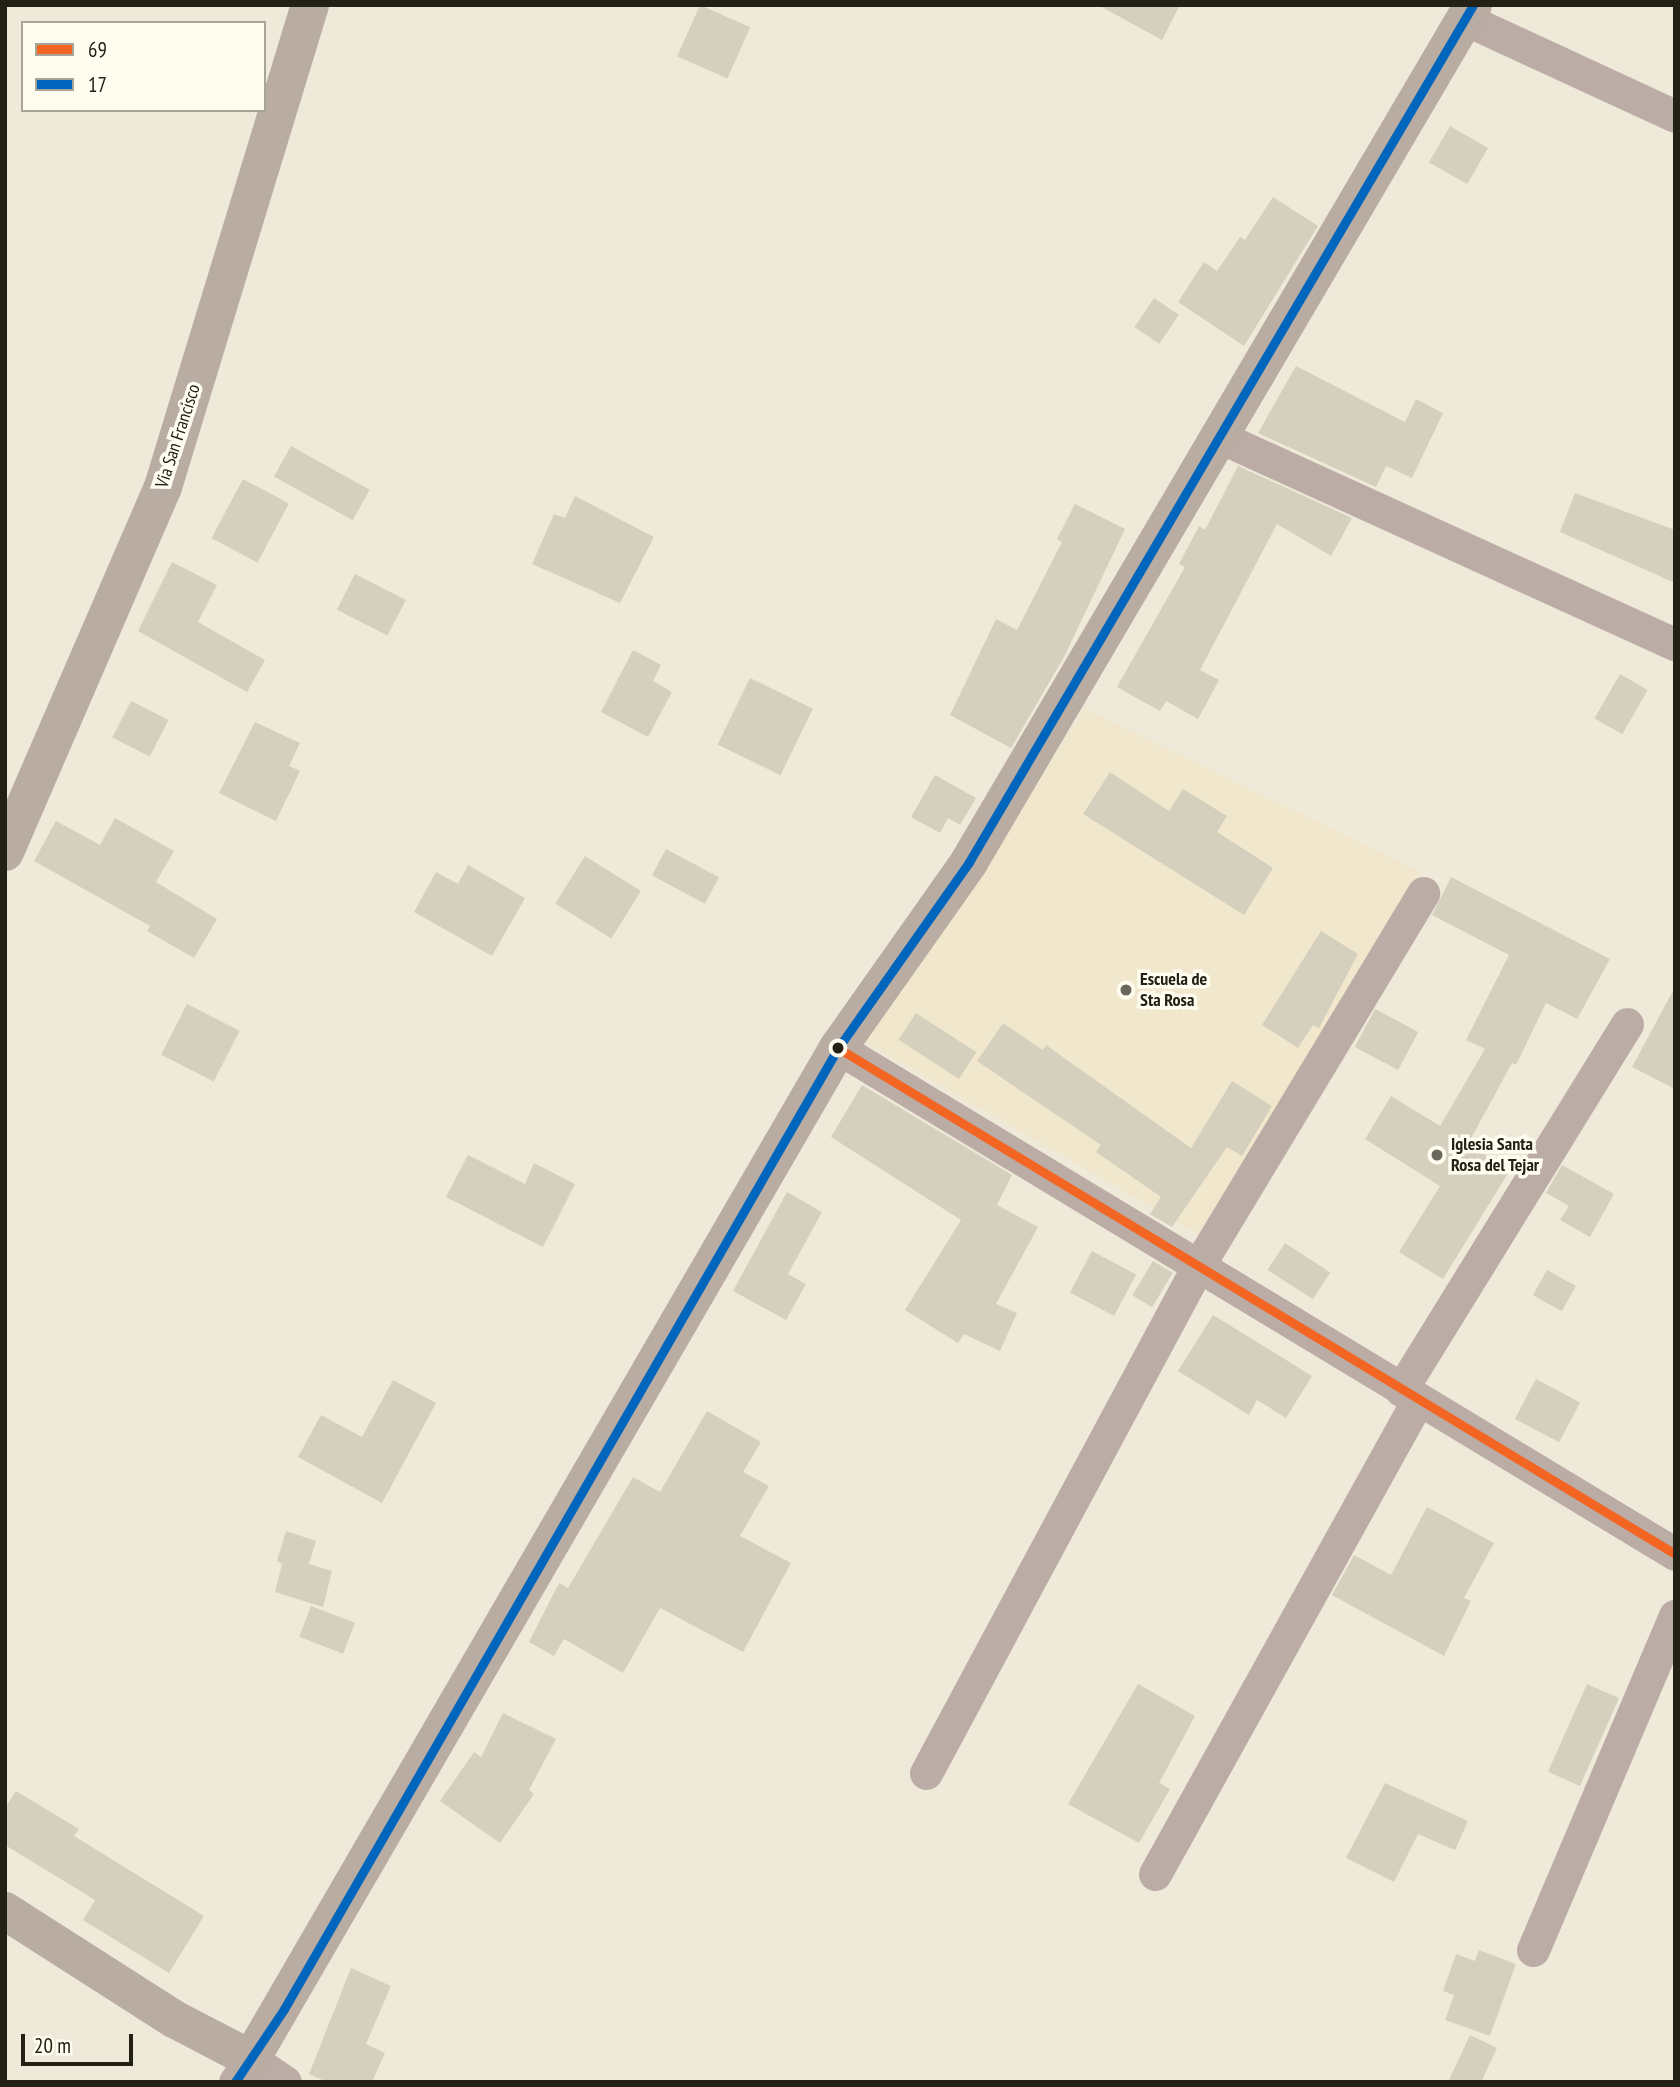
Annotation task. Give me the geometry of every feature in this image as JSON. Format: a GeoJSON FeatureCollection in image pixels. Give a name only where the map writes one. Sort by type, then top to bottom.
{"type":"FeatureCollection","features":[{"type":"Feature","properties":{"kind":"main road","name":"Via San Francisco"},"geometry":{"type":"LineString","coordinates":[[5,852],[163,487],[310,5]]}},
{"type":"Feature","properties":{"kind":"main road"},"geometry":{"type":"LineString","coordinates":[[5,1911],[174,2020],[243,2071],[838,1048],[969,862],[1222,438],[1469,12]]}},
{"type":"Feature","properties":{"kind":"street"},"geometry":{"type":"LineString","coordinates":[[1469,12],[1675,116]]}},
{"type":"Feature","properties":{"kind":"street"},"geometry":{"type":"LineString","coordinates":[[1222,438],[1675,644]]}},
{"type":"Feature","properties":{"kind":"street"},"geometry":{"type":"LineString","coordinates":[[926,1773],[1198,1268],[1423,892]]}},
{"type":"Feature","properties":{"kind":"street"},"geometry":{"type":"LineString","coordinates":[[1155,1874],[1410,1395],[1627,1024]]}},
{"type":"Feature","properties":{"kind":"street"},"geometry":{"type":"LineString","coordinates":[[838,1048],[1198,1268],[1675,1553]]}},
{"type":"Feature","properties":{"kind":"street"},"geometry":{"type":"LineString","coordinates":[[1532,1950],[1675,1616]]}},
{"type":"Feature","properties":{"kind":"street"},"geometry":{"type":"LineString","coordinates":[[243,2071],[285,2082]]}},
{"type":"Feature","properties":{"kind":"shaded area","name":"Escuela de Sta Rosa"},"geometry":{"type":"Polygon","coordinates":[[[1085,708],[1420,872],[1207,1239],[864,1041],[936,940],[1085,708]]]}},
{"type":"Feature","properties":{"kind":"building"},"geometry":{"type":"Polygon","coordinates":[[[700,5],[750,27],[727,79],[677,56],[700,5]]]}},
{"type":"Feature","properties":{"kind":"building"},"geometry":{"type":"Polygon","coordinates":[[[1098,5],[1180,5],[1162,40],[1098,5]]]}},
{"type":"Feature","properties":{"kind":"building"},"geometry":{"type":"Polygon","coordinates":[[[1450,126],[1488,148],[1467,184],[1429,162],[1450,126]]]}},
{"type":"Feature","properties":{"kind":"building"},"geometry":{"type":"Polygon","coordinates":[[[1273,197],[1318,226],[1244,346],[1178,302],[1204,262],[1217,271],[1240,237],[1245,240],[1273,197]]]}},
{"type":"Feature","properties":{"kind":"building"},"geometry":{"type":"Polygon","coordinates":[[[1154,298],[1179,315],[1159,344],[1134,327],[1154,298]]]}},
{"type":"Feature","properties":{"kind":"building"},"geometry":{"type":"Polygon","coordinates":[[[1296,366],[1405,422],[1416,399],[1443,413],[1412,478],[1386,466],[1376,487],[1258,433],[1296,366]]]}},
{"type":"Feature","properties":{"kind":"building"},"geometry":{"type":"Polygon","coordinates":[[[291,446],[370,490],[353,520],[274,477],[291,446]]]}},
{"type":"Feature","properties":{"kind":"building"},"geometry":{"type":"Polygon","coordinates":[[[1238,466],[1352,518],[1331,556],[1277,524],[1200,670],[1219,680],[1198,719],[1166,701],[1160,711],[1117,687],[1185,567],[1179,564],[1199,526],[1205,530],[1238,466]]]}},
{"type":"Feature","properties":{"kind":"building"},"geometry":{"type":"Polygon","coordinates":[[[243,479],[289,503],[257,563],[212,538],[243,479]]]}},
{"type":"Feature","properties":{"kind":"building"},"geometry":{"type":"Polygon","coordinates":[[[1575,493],[1675,530],[1675,583],[1560,532],[1575,493]]]}},
{"type":"Feature","properties":{"kind":"building"},"geometry":{"type":"Polygon","coordinates":[[[575,496],[654,537],[620,603],[532,564],[554,514],[565,518],[575,496]]]}},
{"type":"Feature","properties":{"kind":"building"},"geometry":{"type":"Polygon","coordinates":[[[1075,504],[1125,529],[1064,657],[1011,748],[950,715],[996,619],[1017,630],[1062,542],[1057,539],[1075,504]]]}},
{"type":"Feature","properties":{"kind":"building"},"geometry":{"type":"Polygon","coordinates":[[[172,562],[217,585],[198,622],[265,660],[247,692],[138,631],[172,562]]]}},
{"type":"Feature","properties":{"kind":"building"},"geometry":{"type":"Polygon","coordinates":[[[355,574],[406,600],[388,636],[337,610],[355,574]]]}},
{"type":"Feature","properties":{"kind":"building"},"geometry":{"type":"Polygon","coordinates":[[[633,650],[661,665],[653,681],[672,692],[648,737],[601,712],[633,650]]]}},
{"type":"Feature","properties":{"kind":"building"},"geometry":{"type":"Polygon","coordinates":[[[1620,674],[1648,690],[1622,734],[1594,718],[1620,674]]]}},
{"type":"Feature","properties":{"kind":"building"},"geometry":{"type":"Polygon","coordinates":[[[750,678],[813,709],[780,775],[718,745],[750,678]]]}},
{"type":"Feature","properties":{"kind":"building"},"geometry":{"type":"Polygon","coordinates":[[[131,701],[168,720],[150,757],[112,738],[131,701]]]}},
{"type":"Feature","properties":{"kind":"building"},"geometry":{"type":"Polygon","coordinates":[[[255,722],[300,743],[289,766],[300,771],[276,821],[219,793],[255,722]]]}},
{"type":"Feature","properties":{"kind":"building"},"geometry":{"type":"Polygon","coordinates":[[[1110,772],[1169,811],[1183,789],[1227,816],[1217,832],[1273,868],[1244,915],[1083,814],[1110,772]]]}},
{"type":"Feature","properties":{"kind":"building"},"geometry":{"type":"Polygon","coordinates":[[[935,775],[976,798],[960,825],[948,818],[940,833],[911,817],[935,775]]]}},
{"type":"Feature","properties":{"kind":"building"},"geometry":{"type":"Polygon","coordinates":[[[115,818],[174,851],[156,882],[217,919],[194,958],[147,931],[150,926],[34,861],[56,821],[100,845],[115,818]]]}},
{"type":"Feature","properties":{"kind":"building"},"geometry":{"type":"Polygon","coordinates":[[[666,849],[719,877],[705,904],[652,875],[666,849]]]}},
{"type":"Feature","properties":{"kind":"building"},"geometry":{"type":"Polygon","coordinates":[[[585,856],[641,891],[611,938],[555,903],[585,856]]]}},
{"type":"Feature","properties":{"kind":"building"},"geometry":{"type":"Polygon","coordinates":[[[468,865],[525,898],[492,956],[414,912],[436,872],[458,884],[468,865]]]}},
{"type":"Feature","properties":{"kind":"building"},"geometry":{"type":"Polygon","coordinates":[[[1451,877],[1610,959],[1577,1019],[1546,1003],[1516,1065],[1512,1063],[1468,1144],[1510,1170],[1443,1279],[1399,1252],[1440,1186],[1365,1139],[1391,1096],[1440,1126],[1485,1049],[1466,1040],[1509,955],[1432,915],[1451,877]]]}},
{"type":"Feature","properties":{"kind":"building"},"geometry":{"type":"Polygon","coordinates":[[[1321,931],[1358,954],[1319,1028],[1313,1025],[1298,1048],[1262,1025],[1321,931]]]}},
{"type":"Feature","properties":{"kind":"building"},"geometry":{"type":"Polygon","coordinates":[[[1675,987],[1675,1089],[1632,1067],[1675,987]]]}},
{"type":"Feature","properties":{"kind":"building"},"geometry":{"type":"Polygon","coordinates":[[[187,1004],[240,1031],[214,1082],[161,1055],[187,1004]]]}},
{"type":"Feature","properties":{"kind":"building"},"geometry":{"type":"Polygon","coordinates":[[[1375,1009],[1418,1032],[1398,1070],[1355,1047],[1375,1009]]]}},
{"type":"Feature","properties":{"kind":"building"},"geometry":{"type":"Polygon","coordinates":[[[916,1013],[976,1052],[959,1079],[899,1040],[916,1013]]]}},
{"type":"Feature","properties":{"kind":"building"},"geometry":{"type":"Polygon","coordinates":[[[1003,1023],[1043,1050],[1046,1045],[1191,1148],[1232,1081],[1272,1106],[1242,1156],[1227,1147],[1172,1227],[1150,1214],[1161,1197],[1096,1152],[1101,1145],[977,1061],[1003,1023]]]}},
{"type":"Feature","properties":{"kind":"building"},"geometry":{"type":"Polygon","coordinates":[[[862,1085],[1012,1175],[997,1205],[1038,1227],[996,1304],[1017,1313],[1000,1351],[964,1334],[958,1343],[905,1310],[961,1220],[831,1137],[862,1085]]]}},
{"type":"Feature","properties":{"kind":"building"},"geometry":{"type":"Polygon","coordinates":[[[468,1155],[525,1184],[534,1163],[575,1184],[543,1247],[446,1197],[468,1155]]]}},
{"type":"Feature","properties":{"kind":"building"},"geometry":{"type":"Polygon","coordinates":[[[1562,1165],[1614,1194],[1590,1237],[1560,1220],[1569,1206],[1546,1193],[1562,1165]]]}},
{"type":"Feature","properties":{"kind":"building"},"geometry":{"type":"Polygon","coordinates":[[[787,1192],[822,1212],[788,1274],[806,1284],[786,1320],[733,1291],[787,1192]]]}},
{"type":"Feature","properties":{"kind":"building"},"geometry":{"type":"Polygon","coordinates":[[[1285,1243],[1330,1272],[1313,1299],[1268,1270],[1285,1243]]]}},
{"type":"Feature","properties":{"kind":"building"},"geometry":{"type":"Polygon","coordinates":[[[1092,1251],[1136,1274],[1114,1316],[1070,1292],[1092,1251]]]}},
{"type":"Feature","properties":{"kind":"building"},"geometry":{"type":"Polygon","coordinates":[[[1153,1261],[1173,1273],[1152,1307],[1132,1295],[1153,1261]]]}},
{"type":"Feature","properties":{"kind":"building"},"geometry":{"type":"Polygon","coordinates":[[[1547,1270],[1576,1286],[1562,1311],[1533,1295],[1547,1270]]]}},
{"type":"Feature","properties":{"kind":"building"},"geometry":{"type":"Polygon","coordinates":[[[1213,1315],[1312,1376],[1286,1418],[1257,1400],[1249,1415],[1178,1371],[1213,1315]]]}},
{"type":"Feature","properties":{"kind":"building"},"geometry":{"type":"Polygon","coordinates":[[[1536,1379],[1580,1402],[1559,1442],[1515,1419],[1536,1379]]]}},
{"type":"Feature","properties":{"kind":"building"},"geometry":{"type":"Polygon","coordinates":[[[393,1380],[436,1403],[382,1503],[298,1457],[321,1415],[362,1437],[393,1380]]]}},
{"type":"Feature","properties":{"kind":"building"},"geometry":{"type":"Polygon","coordinates":[[[707,1411],[761,1442],[743,1472],[769,1486],[740,1536],[791,1563],[743,1652],[660,1608],[623,1673],[564,1639],[554,1656],[529,1642],[559,1583],[568,1588],[633,1477],[660,1492],[707,1411]]]}},
{"type":"Feature","properties":{"kind":"building"},"geometry":{"type":"Polygon","coordinates":[[[1427,1507],[1494,1543],[1464,1598],[1471,1601],[1444,1656],[1332,1595],[1354,1555],[1391,1575],[1427,1507]]]}},
{"type":"Feature","properties":{"kind":"building"},"geometry":{"type":"Polygon","coordinates":[[[286,1531],[316,1541],[309,1564],[332,1571],[323,1607],[275,1592],[282,1564],[277,1561],[286,1531]]]}},
{"type":"Feature","properties":{"kind":"building"},"geometry":{"type":"Polygon","coordinates":[[[311,1606],[355,1623],[343,1654],[299,1637],[311,1606]]]}},
{"type":"Feature","properties":{"kind":"building"},"geometry":{"type":"Polygon","coordinates":[[[1138,1684],[1195,1716],[1159,1783],[1170,1789],[1139,1843],[1068,1804],[1138,1684]]]}},
{"type":"Feature","properties":{"kind":"building"},"geometry":{"type":"Polygon","coordinates":[[[1587,1684],[1619,1698],[1580,1786],[1548,1772],[1587,1684]]]}},
{"type":"Feature","properties":{"kind":"building"},"geometry":{"type":"Polygon","coordinates":[[[503,1713],[556,1739],[529,1790],[534,1794],[500,1843],[440,1801],[474,1752],[481,1757],[503,1713]]]}},
{"type":"Feature","properties":{"kind":"building"},"geometry":{"type":"Polygon","coordinates":[[[1385,1783],[1468,1821],[1455,1850],[1418,1834],[1394,1882],[1346,1858],[1385,1783]]]}},
{"type":"Feature","properties":{"kind":"building"},"geometry":{"type":"Polygon","coordinates":[[[16,1791],[79,1829],[74,1836],[204,1916],[169,1973],[83,1920],[95,1900],[5,1845],[5,1808],[16,1791]]]}},
{"type":"Feature","properties":{"kind":"building"},"geometry":{"type":"Polygon","coordinates":[[[1479,1950],[1516,1964],[1490,2036],[1445,2020],[1454,1995],[1443,1991],[1456,1954],[1475,1961],[1479,1950]]]}},
{"type":"Feature","properties":{"kind":"building"},"geometry":{"type":"Polygon","coordinates":[[[351,1968],[391,1986],[366,2044],[385,2053],[372,2082],[327,2082],[309,2074],[351,1968]]]}},
{"type":"Feature","properties":{"kind":"building"},"geometry":{"type":"Polygon","coordinates":[[[1470,2035],[1497,2048],[1481,2082],[1448,2082],[1470,2035]]]}},
{"type":"Feature","properties":{"kind":"transit line","name":"17"},"geometry":{"type":"LineString","coordinates":[[235,2082],[284,2009],[838,1048],[969,862],[1473,5]]}},
{"type":"Feature","properties":{"kind":"transit line","name":"69"},"geometry":{"type":"LineString","coordinates":[[838,1048],[1675,1554]]}},
{"type":"Feature","properties":{"kind":"place","name":"Escuela de Sta Rosa"},"geometry":{"type":"Point","coordinates":[1126,990]}},
{"type":"Feature","properties":{"kind":"place","name":"Iglesia Santa Rosa del Tejar"},"geometry":{"type":"Point","coordinates":[1437,1155]}}]}
